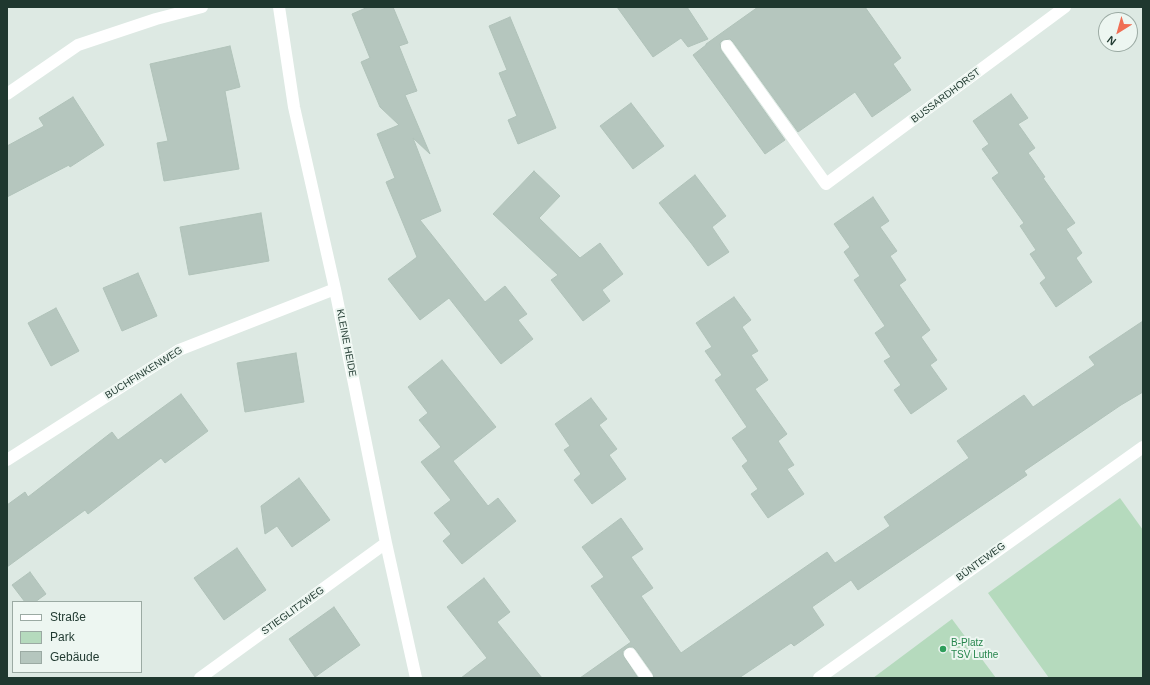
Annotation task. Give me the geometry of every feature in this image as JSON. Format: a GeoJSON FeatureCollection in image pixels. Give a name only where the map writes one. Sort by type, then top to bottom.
{"type":"FeatureCollection","features":[{"type":"Feature","properties":{"kind":"street"},"geometry":{"type":"LineString","coordinates":[[7,94],[78,45],[156,19],[202,7]]}},
{"type":"Feature","properties":{"kind":"street","name":"KLEINE HEIDE"},"geometry":{"type":"LineString","coordinates":[[279,7],[294,107],[335,289],[386,544],[416,678]]}},
{"type":"Feature","properties":{"kind":"street","name":"BUSSARDHORST"},"geometry":{"type":"LineString","coordinates":[[727,46],[826,184],[1065,7]]}},
{"type":"Feature","properties":{"kind":"street","name":"BUCHFINKENWEG"},"geometry":{"type":"LineString","coordinates":[[7,460],[179,350],[335,289]]}},
{"type":"Feature","properties":{"kind":"street","name":"BÜNTEWEG"},"geometry":{"type":"LineString","coordinates":[[819,678],[1143,447]]}},
{"type":"Feature","properties":{"kind":"street","name":"STIEGLITZWEG"},"geometry":{"type":"LineString","coordinates":[[200,678],[386,544]]}},
{"type":"Feature","properties":{"kind":"street"},"geometry":{"type":"LineString","coordinates":[[630,654],[647,678]]}},
{"type":"Feature","properties":{"kind":"green space"},"geometry":{"type":"Polygon","coordinates":[[[1120,498],[1143,530],[1143,678],[1049,678],[988,593],[1120,498]]]}},
{"type":"Feature","properties":{"kind":"green space","name":"B-Platz TSV Luthe"},"geometry":{"type":"Polygon","coordinates":[[[952,619],[996,678],[873,678],[952,619]]]}},
{"type":"Feature","properties":{"kind":"building"},"geometry":{"type":"Polygon","coordinates":[[[368,7],[393,7],[408,43],[399,46],[417,91],[405,95],[430,154],[413,138],[441,211],[420,220],[485,302],[505,286],[527,314],[518,320],[533,339],[501,364],[449,298],[420,320],[388,279],[417,257],[386,182],[395,178],[377,134],[399,125],[380,107],[361,62],[370,58],[352,14],[368,7]]]}},
{"type":"Feature","properties":{"kind":"building"},"geometry":{"type":"Polygon","coordinates":[[[617,7],[687,7],[708,39],[688,47],[681,38],[653,57],[617,7]]]}},
{"type":"Feature","properties":{"kind":"building"},"geometry":{"type":"Polygon","coordinates":[[[758,7],[865,7],[901,58],[893,64],[911,90],[872,117],[855,92],[798,132],[733,42],[730,39],[723,40],[720,43],[721,50],[785,140],[765,154],[693,55],[758,7]]]}},
{"type":"Feature","properties":{"kind":"building"},"geometry":{"type":"Polygon","coordinates":[[[510,17],[556,128],[518,144],[508,120],[517,116],[499,73],[507,70],[489,26],[510,17]]]}},
{"type":"Feature","properties":{"kind":"building"},"geometry":{"type":"Polygon","coordinates":[[[230,46],[240,87],[225,91],[239,169],[164,181],[157,143],[168,141],[150,64],[230,46]]]}},
{"type":"Feature","properties":{"kind":"building"},"geometry":{"type":"Polygon","coordinates":[[[1011,94],[1028,118],[1018,124],[1035,148],[1028,153],[1045,177],[1043,178],[1075,223],[1066,229],[1082,253],[1076,258],[1092,282],[1056,307],[1040,283],[1046,278],[1030,254],[1036,250],[1020,226],[1024,223],[992,178],[999,173],[982,149],[989,144],[973,121],[1011,94]]]}},
{"type":"Feature","properties":{"kind":"building"},"geometry":{"type":"Polygon","coordinates":[[[73,97],[104,145],[70,167],[69,165],[7,197],[7,146],[44,126],[39,118],[73,97]]]}},
{"type":"Feature","properties":{"kind":"building"},"geometry":{"type":"Polygon","coordinates":[[[631,103],[664,146],[633,169],[600,126],[631,103]]]}},
{"type":"Feature","properties":{"kind":"building"},"geometry":{"type":"Polygon","coordinates":[[[534,171],[560,196],[539,218],[580,258],[600,243],[623,274],[602,290],[610,301],[583,321],[551,280],[558,275],[493,214],[534,171]]]}},
{"type":"Feature","properties":{"kind":"building"},"geometry":{"type":"Polygon","coordinates":[[[695,175],[726,216],[712,227],[729,252],[708,266],[659,203],[695,175]]]}},
{"type":"Feature","properties":{"kind":"building"},"geometry":{"type":"Polygon","coordinates":[[[873,197],[889,221],[880,227],[897,251],[890,256],[906,280],[899,285],[930,330],[921,337],[937,360],[930,365],[947,389],[911,414],[894,390],[901,385],[884,361],[891,357],[875,333],[885,326],[854,280],[860,276],[844,252],[850,247],[834,224],[873,197]]]}},
{"type":"Feature","properties":{"kind":"building"},"geometry":{"type":"Polygon","coordinates":[[[261,213],[269,261],[189,275],[180,227],[261,213]]]}},
{"type":"Feature","properties":{"kind":"building"},"geometry":{"type":"Polygon","coordinates":[[[138,273],[157,316],[122,331],[103,288],[138,273]]]}},
{"type":"Feature","properties":{"kind":"building"},"geometry":{"type":"Polygon","coordinates":[[[734,297],[751,320],[742,327],[758,351],[751,355],[768,380],[755,389],[787,434],[778,441],[794,465],[787,469],[804,494],[768,518],[751,494],[758,489],[742,466],[748,461],[732,438],[747,427],[715,380],[722,375],[705,351],[712,347],[696,323],[734,297]]]}},
{"type":"Feature","properties":{"kind":"building"},"geometry":{"type":"Polygon","coordinates":[[[56,308],[79,351],[51,366],[28,323],[56,308]]]}},
{"type":"Feature","properties":{"kind":"building"},"geometry":{"type":"Polygon","coordinates":[[[1143,321],[1143,392],[1121,405],[1024,471],[1027,475],[858,590],[851,580],[812,607],[824,625],[794,646],[791,643],[739,678],[654,678],[653,674],[636,650],[633,647],[629,647],[623,651],[623,655],[638,678],[580,678],[631,642],[591,586],[604,577],[582,547],[621,518],[643,549],[631,557],[653,588],[641,596],[681,653],[827,552],[835,563],[890,526],[884,517],[969,458],[957,441],[1024,395],[1033,407],[1095,365],[1089,357],[1143,321]]]}},
{"type":"Feature","properties":{"kind":"building"},"geometry":{"type":"Polygon","coordinates":[[[296,353],[304,402],[245,412],[237,363],[296,353]]]}},
{"type":"Feature","properties":{"kind":"building"},"geometry":{"type":"Polygon","coordinates":[[[442,360],[496,427],[453,461],[488,506],[498,498],[516,521],[462,564],[443,541],[451,534],[434,513],[451,500],[421,462],[441,447],[419,420],[428,413],[408,387],[442,360]]]}},
{"type":"Feature","properties":{"kind":"building"},"geometry":{"type":"Polygon","coordinates":[[[181,394],[208,431],[165,463],[161,458],[88,514],[85,510],[7,567],[7,505],[25,492],[28,497],[112,432],[118,440],[181,394]]]}},
{"type":"Feature","properties":{"kind":"building"},"geometry":{"type":"Polygon","coordinates":[[[591,398],[607,419],[599,425],[617,449],[609,455],[626,479],[592,504],[574,480],[581,474],[564,450],[570,446],[555,424],[591,398]]]}},
{"type":"Feature","properties":{"kind":"building"},"geometry":{"type":"Polygon","coordinates":[[[299,478],[330,520],[292,547],[277,526],[265,534],[261,506],[299,478]]]}},
{"type":"Feature","properties":{"kind":"building"},"geometry":{"type":"Polygon","coordinates":[[[237,548],[266,590],[224,620],[194,578],[237,548]]]}},
{"type":"Feature","properties":{"kind":"building"},"geometry":{"type":"Polygon","coordinates":[[[30,572],[46,594],[36,601],[24,601],[12,585],[30,572]]]}},
{"type":"Feature","properties":{"kind":"building"},"geometry":{"type":"Polygon","coordinates":[[[484,578],[510,612],[497,622],[542,678],[461,678],[487,658],[447,607],[484,578]]]}},
{"type":"Feature","properties":{"kind":"building"},"geometry":{"type":"Polygon","coordinates":[[[334,607],[360,645],[315,677],[289,639],[334,607]]]}},
{"type":"Feature","properties":{"kind":"place","name":"B-Platz TSV Luthe"},"geometry":{"type":"Point","coordinates":[943,649]}}]}
